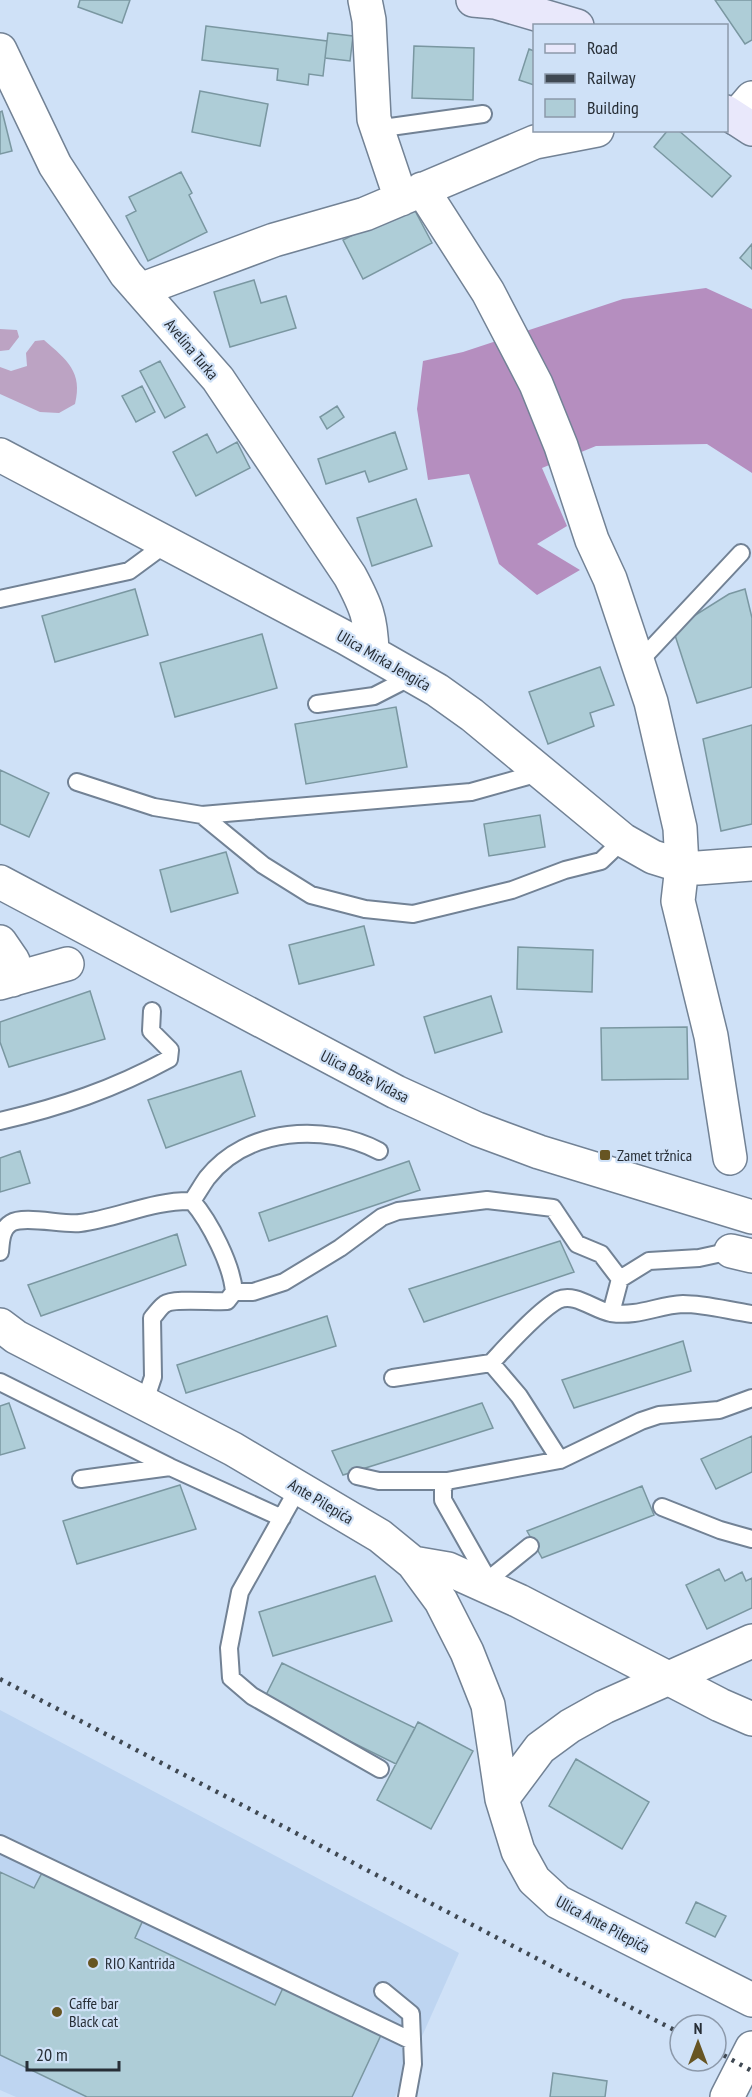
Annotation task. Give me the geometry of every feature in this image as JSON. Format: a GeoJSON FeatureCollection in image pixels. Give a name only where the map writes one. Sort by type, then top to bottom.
{"type":"FeatureCollection","features":[{"type":"Feature","properties":{"kind":"main road"},"geometry":{"type":"LineString","coordinates":[[473,0],[495,2],[570,24]]}},
{"type":"Feature","properties":{"kind":"street"},"geometry":{"type":"LineString","coordinates":[[365,0],[369,20],[371,97],[376,129],[411,194],[488,292],[539,392],[561,446],[592,540],[610,579],[651,702],[680,828],[682,866],[678,901],[711,1036],[730,1158]]}},
{"type":"Feature","properties":{"kind":"street","name":"Avelina Turka"},"geometry":{"type":"LineString","coordinates":[[0,50],[8,85],[55,165],[126,274],[218,379],[350,576],[371,621],[372,652]]}},
{"type":"Feature","properties":{"kind":"street"},"geometry":{"type":"LineString","coordinates":[[140,290],[274,240],[365,214],[535,142],[587,132]]}},
{"type":"Feature","properties":{"kind":"street","name":"Ulica Mirka Jengića"},"geometry":{"type":"LineString","coordinates":[[0,455],[372,652],[413,676],[472,715],[539,773],[623,840],[653,857],[682,866],[752,864]]}},
{"type":"Feature","properties":{"kind":"street","name":"Ulica Bože Vidasa"},"geometry":{"type":"LineString","coordinates":[[0,882],[386,1087],[477,1129],[539,1152],[752,1217]]}},
{"type":"Feature","properties":{"kind":"street"},"geometry":{"type":"LineString","coordinates":[[0,942],[13,962],[6,982]]}},
{"type":"Feature","properties":{"kind":"street"},"geometry":{"type":"LineString","coordinates":[[6,982],[67,964]]}},
{"type":"Feature","properties":{"kind":"street","name":"Ante Pilepića"},"geometry":{"type":"LineString","coordinates":[[0,1325],[16,1337],[232,1449],[299,1487],[380,1536],[412,1563],[441,1601],[467,1652],[488,1705],[502,1799]]}},
{"type":"Feature","properties":{"kind":"street"},"geometry":{"type":"LineString","coordinates":[[412,1563],[448,1569],[490,1584],[720,1705],[752,1719]]}},
{"type":"Feature","properties":{"kind":"street"},"geometry":{"type":"LineString","coordinates":[[502,1799],[540,1749],[570,1726],[604,1707],[752,1641]]}},
{"type":"Feature","properties":{"kind":"street","name":"Ulica Ante Pilepića"},"geometry":{"type":"LineString","coordinates":[[502,1799],[518,1851],[534,1880],[558,1902],[752,2000]]}},
{"type":"Feature","properties":{"kind":"street"},"geometry":{"type":"LineString","coordinates":[[727,2097],[752,2048]]}},
{"type":"Feature","properties":{"kind":"lane"},"geometry":{"type":"LineString","coordinates":[[376,129],[483,114]]}},
{"type":"Feature","properties":{"kind":"lane"},"geometry":{"type":"LineString","coordinates":[[0,598],[129,571],[167,543]]}},
{"type":"Feature","properties":{"kind":"lane"},"geometry":{"type":"LineString","coordinates":[[637,664],[741,553]]}},
{"type":"Feature","properties":{"kind":"lane"},"geometry":{"type":"LineString","coordinates":[[317,704],[374,696],[413,676]]}},
{"type":"Feature","properties":{"kind":"lane"},"geometry":{"type":"LineString","coordinates":[[76,782],[154,807],[202,815],[471,792],[539,773]]}},
{"type":"Feature","properties":{"kind":"lane"},"geometry":{"type":"LineString","coordinates":[[202,815],[263,865],[311,895],[365,909],[413,914],[512,890],[565,870],[601,861],[623,840]]}},
{"type":"Feature","properties":{"kind":"lane"},"geometry":{"type":"LineString","coordinates":[[0,1121],[58,1108],[136,1077],[169,1059],[170,1050],[151,1031],[152,1011]]}},
{"type":"Feature","properties":{"kind":"lane"},"geometry":{"type":"LineString","coordinates":[[192,1202],[207,1178],[224,1162],[261,1141],[313,1132],[357,1139],[379,1151]]}},
{"type":"Feature","properties":{"kind":"lane"},"geometry":{"type":"LineString","coordinates":[[0,1252],[3,1231],[11,1223],[22,1220],[80,1223],[172,1200],[192,1202],[202,1213],[218,1245],[233,1282],[234,1292],[227,1301],[200,1303],[182,1299],[166,1303],[152,1318],[153,1377],[144,1404]]}},
{"type":"Feature","properties":{"kind":"lane"},"geometry":{"type":"LineString","coordinates":[[234,1292],[253,1292],[284,1282],[340,1248],[382,1217],[398,1211],[487,1200],[553,1208],[577,1244],[602,1254],[620,1279]]}},
{"type":"Feature","properties":{"kind":"lane"},"geometry":{"type":"LineString","coordinates":[[611,1313],[620,1279],[649,1261],[741,1253]]}},
{"type":"Feature","properties":{"kind":"lane"},"geometry":{"type":"LineString","coordinates":[[393,1378],[490,1363],[559,1299],[571,1298],[611,1313],[650,1312],[691,1304],[752,1314]]}},
{"type":"Feature","properties":{"kind":"lane"},"geometry":{"type":"LineString","coordinates":[[490,1363],[519,1396],[560,1460]]}},
{"type":"Feature","properties":{"kind":"lane"},"geometry":{"type":"LineString","coordinates":[[0,1382],[170,1467],[282,1518]]}},
{"type":"Feature","properties":{"kind":"lane"},"geometry":{"type":"LineString","coordinates":[[357,1476],[379,1480],[447,1480],[560,1460],[641,1421],[659,1415],[719,1410],[752,1398]]}},
{"type":"Feature","properties":{"kind":"lane"},"geometry":{"type":"LineString","coordinates":[[81,1479],[170,1467]]}},
{"type":"Feature","properties":{"kind":"lane"},"geometry":{"type":"LineString","coordinates":[[447,1480],[443,1488],[443,1500],[490,1584],[530,1545]]}},
{"type":"Feature","properties":{"kind":"lane"},"geometry":{"type":"LineString","coordinates":[[299,1487],[240,1592],[229,1648],[231,1678],[252,1696],[380,1769]]}},
{"type":"Feature","properties":{"kind":"lane"},"geometry":{"type":"LineString","coordinates":[[662,1507],[694,1521],[752,1539]]}},
{"type":"Feature","properties":{"kind":"lane"},"geometry":{"type":"LineString","coordinates":[[0,1844],[412,2041]]}},
{"type":"Feature","properties":{"kind":"lane"},"geometry":{"type":"LineString","coordinates":[[383,1991],[411,2014],[413,2064],[407,2097]]}},
{"type":"Feature","properties":{"kind":"shaded area"},"geometry":{"type":"Polygon","coordinates":[[[706,288],[752,309],[752,473],[707,444],[596,446],[542,468],[567,526],[537,544],[580,570],[537,595],[499,564],[469,474],[428,480],[417,409],[423,361],[463,352],[623,299],[706,288]]]}},
{"type":"Feature","properties":{"kind":"shaded area"},"geometry":{"type":"Polygon","coordinates":[[[0,329],[17,330],[19,337],[9,350],[0,351],[0,329]]]}},
{"type":"Feature","properties":{"kind":"shaded area"},"geometry":{"type":"Polygon","coordinates":[[[44,340],[71,367],[77,383],[75,404],[59,413],[40,412],[0,394],[0,367],[11,371],[27,366],[26,353],[35,341],[44,340]]]}},
{"type":"Feature","properties":{"kind":"shaded area"},"geometry":{"type":"Polygon","coordinates":[[[0,1710],[459,1953],[395,2097],[16,2097],[0,2090],[0,1710]]]}},
{"type":"Feature","properties":{"kind":"building"},"geometry":{"type":"Polygon","coordinates":[[[80,0],[130,0],[122,23],[78,7],[80,0]]]}},
{"type":"Feature","properties":{"kind":"building"},"geometry":{"type":"Polygon","coordinates":[[[715,0],[752,0],[752,40],[745,44],[715,0]]]}},
{"type":"Feature","properties":{"kind":"building"},"geometry":{"type":"Polygon","coordinates":[[[206,26],[327,41],[323,76],[309,74],[308,85],[277,80],[278,69],[202,60],[206,26]]]}},
{"type":"Feature","properties":{"kind":"building"},"geometry":{"type":"Polygon","coordinates":[[[328,33],[353,36],[350,61],[325,58],[328,33]]]}},
{"type":"Feature","properties":{"kind":"building"},"geometry":{"type":"Polygon","coordinates":[[[414,46],[474,48],[473,100],[412,98],[414,46]]]}},
{"type":"Feature","properties":{"kind":"building"},"geometry":{"type":"Polygon","coordinates":[[[529,49],[533,51],[533,85],[519,80],[529,49]]]}},
{"type":"Feature","properties":{"kind":"building"},"geometry":{"type":"Polygon","coordinates":[[[200,91],[268,104],[260,146],[192,132],[200,91]]]}},
{"type":"Feature","properties":{"kind":"building"},"geometry":{"type":"Polygon","coordinates":[[[2,111],[12,151],[0,154],[0,112],[2,111]]]}},
{"type":"Feature","properties":{"kind":"building"},"geometry":{"type":"Polygon","coordinates":[[[666,132],[680,132],[731,176],[712,197],[654,147],[666,132]]]}},
{"type":"Feature","properties":{"kind":"building"},"geometry":{"type":"Polygon","coordinates":[[[181,172],[192,193],[189,195],[207,232],[148,261],[126,216],[136,211],[129,197],[181,172]]]}},
{"type":"Feature","properties":{"kind":"building"},"geometry":{"type":"Polygon","coordinates":[[[412,205],[432,243],[363,279],[343,240],[412,205]]]}},
{"type":"Feature","properties":{"kind":"building"},"geometry":{"type":"Polygon","coordinates":[[[752,244],[752,269],[740,258],[752,244]]]}},
{"type":"Feature","properties":{"kind":"building"},"geometry":{"type":"Polygon","coordinates":[[[254,280],[261,303],[286,296],[296,328],[230,347],[214,292],[254,280]]]}},
{"type":"Feature","properties":{"kind":"building"},"geometry":{"type":"Polygon","coordinates":[[[160,361],[185,407],[165,418],[140,371],[160,361]]]}},
{"type":"Feature","properties":{"kind":"building"},"geometry":{"type":"Polygon","coordinates":[[[142,386],[155,412],[136,422],[122,396],[142,386]]]}},
{"type":"Feature","properties":{"kind":"building"},"geometry":{"type":"Polygon","coordinates":[[[337,406],[344,417],[327,429],[320,417],[337,406]]]}},
{"type":"Feature","properties":{"kind":"building"},"geometry":{"type":"Polygon","coordinates":[[[395,432],[407,469],[369,482],[365,471],[326,484],[318,459],[395,432]]]}},
{"type":"Feature","properties":{"kind":"building"},"geometry":{"type":"Polygon","coordinates":[[[207,434],[217,453],[237,442],[250,468],[196,496],[173,452],[207,434]]]}},
{"type":"Feature","properties":{"kind":"building"},"geometry":{"type":"Polygon","coordinates":[[[416,499],[432,546],[372,566],[357,518],[416,499]]]}},
{"type":"Feature","properties":{"kind":"building"},"geometry":{"type":"Polygon","coordinates":[[[135,589],[148,635],[55,662],[42,616],[135,589]]]}},
{"type":"Feature","properties":{"kind":"building"},"geometry":{"type":"Polygon","coordinates":[[[745,589],[752,618],[752,687],[697,703],[673,629],[729,594],[745,589]]]}},
{"type":"Feature","properties":{"kind":"building"},"geometry":{"type":"Polygon","coordinates":[[[262,634],[277,688],[175,717],[160,663],[262,634]]]}},
{"type":"Feature","properties":{"kind":"building"},"geometry":{"type":"Polygon","coordinates":[[[600,667],[614,705],[590,713],[594,726],[548,744],[529,692],[600,667]]]}},
{"type":"Feature","properties":{"kind":"building"},"geometry":{"type":"Polygon","coordinates":[[[396,707],[407,767],[306,784],[295,724],[396,707]]]}},
{"type":"Feature","properties":{"kind":"building"},"geometry":{"type":"Polygon","coordinates":[[[752,725],[752,824],[721,831],[703,739],[752,725]]]}},
{"type":"Feature","properties":{"kind":"building"},"geometry":{"type":"Polygon","coordinates":[[[0,770],[49,793],[29,837],[0,824],[0,770]]]}},
{"type":"Feature","properties":{"kind":"building"},"geometry":{"type":"Polygon","coordinates":[[[540,815],[545,847],[489,856],[484,824],[540,815]]]}},
{"type":"Feature","properties":{"kind":"building"},"geometry":{"type":"Polygon","coordinates":[[[226,852],[238,893],[171,912],[160,870],[226,852]]]}},
{"type":"Feature","properties":{"kind":"building"},"geometry":{"type":"Polygon","coordinates":[[[364,926],[374,965],[299,984],[289,945],[364,926]]]}},
{"type":"Feature","properties":{"kind":"building"},"geometry":{"type":"Polygon","coordinates":[[[518,947],[593,950],[592,992],[517,989],[518,947]]]}},
{"type":"Feature","properties":{"kind":"building"},"geometry":{"type":"Polygon","coordinates":[[[90,991],[105,1039],[9,1067],[0,1042],[0,1022],[90,991]]]}},
{"type":"Feature","properties":{"kind":"building"},"geometry":{"type":"Polygon","coordinates":[[[491,996],[502,1032],[435,1053],[424,1017],[491,996]]]}},
{"type":"Feature","properties":{"kind":"building"},"geometry":{"type":"Polygon","coordinates":[[[687,1027],[688,1079],[602,1080],[601,1028],[687,1027]]]}},
{"type":"Feature","properties":{"kind":"building"},"geometry":{"type":"Polygon","coordinates":[[[241,1071],[255,1116],[166,1148],[148,1100],[241,1071]]]}},
{"type":"Feature","properties":{"kind":"building"},"geometry":{"type":"Polygon","coordinates":[[[20,1151],[30,1183],[0,1192],[0,1158],[20,1151]]]}},
{"type":"Feature","properties":{"kind":"building"},"geometry":{"type":"Polygon","coordinates":[[[409,1161],[420,1190],[269,1241],[259,1213],[409,1161]]]}},
{"type":"Feature","properties":{"kind":"building"},"geometry":{"type":"Polygon","coordinates":[[[177,1234],[186,1265],[41,1316],[28,1285],[177,1234]]]}},
{"type":"Feature","properties":{"kind":"building"},"geometry":{"type":"Polygon","coordinates":[[[560,1241],[574,1272],[424,1322],[409,1289],[560,1241]]]}},
{"type":"Feature","properties":{"kind":"building"},"geometry":{"type":"Polygon","coordinates":[[[327,1316],[336,1346],[186,1393],[177,1365],[327,1316]]]}},
{"type":"Feature","properties":{"kind":"building"},"geometry":{"type":"Polygon","coordinates":[[[683,1341],[691,1371],[574,1408],[562,1380],[683,1341]]]}},
{"type":"Feature","properties":{"kind":"building"},"geometry":{"type":"Polygon","coordinates":[[[9,1403],[25,1448],[0,1455],[0,1406],[9,1403]]]}},
{"type":"Feature","properties":{"kind":"building"},"geometry":{"type":"Polygon","coordinates":[[[482,1403],[493,1428],[343,1475],[332,1451],[482,1403]]]}},
{"type":"Feature","properties":{"kind":"building"},"geometry":{"type":"Polygon","coordinates":[[[752,1436],[752,1472],[716,1489],[701,1459],[752,1436]]]}},
{"type":"Feature","properties":{"kind":"building"},"geometry":{"type":"Polygon","coordinates":[[[180,1485],[196,1529],[77,1564],[63,1521],[180,1485]]]}},
{"type":"Feature","properties":{"kind":"building"},"geometry":{"type":"Polygon","coordinates":[[[642,1486],[654,1515],[542,1558],[527,1531],[642,1486]]]}},
{"type":"Feature","properties":{"kind":"building"},"geometry":{"type":"Polygon","coordinates":[[[719,1569],[725,1581],[742,1572],[746,1581],[752,1578],[752,1608],[707,1629],[686,1585],[719,1569]]]}},
{"type":"Feature","properties":{"kind":"building"},"geometry":{"type":"Polygon","coordinates":[[[375,1576],[392,1621],[273,1656],[259,1612],[375,1576]]]}},
{"type":"Feature","properties":{"kind":"building"},"geometry":{"type":"Polygon","coordinates":[[[282,1663],[415,1728],[396,1764],[264,1699],[282,1663]]]}},
{"type":"Feature","properties":{"kind":"building"},"geometry":{"type":"Polygon","coordinates":[[[418,1722],[473,1751],[431,1829],[377,1800],[418,1722]]]}},
{"type":"Feature","properties":{"kind":"building"},"geometry":{"type":"Polygon","coordinates":[[[576,1759],[649,1802],[622,1849],[549,1806],[576,1759]]]}},
{"type":"Feature","properties":{"kind":"building","name":"RIO Kantrida"},"geometry":{"type":"Polygon","coordinates":[[[43,1871],[143,1920],[135,1938],[275,2005],[283,1988],[381,2035],[352,2097],[87,2097],[0,2055],[0,1872],[34,1888],[43,1871]]]}},
{"type":"Feature","properties":{"kind":"building"},"geometry":{"type":"Polygon","coordinates":[[[696,1902],[726,1916],[715,1937],[686,1923],[696,1902]]]}},
{"type":"Feature","properties":{"kind":"building"},"geometry":{"type":"Polygon","coordinates":[[[553,2073],[607,2081],[605,2097],[550,2097],[553,2073]]]}},
{"type":"Feature","properties":{"kind":"railway"},"geometry":{"type":"LineString","coordinates":[[0,1679],[668,2027]]}},
{"type":"Feature","properties":{"kind":"railway"},"geometry":{"type":"LineString","coordinates":[[728,2058],[752,2071]]}},
{"type":"Feature","properties":{"kind":"place","name":"Zamet tržnica"},"geometry":{"type":"Point","coordinates":[605,1155]}},
{"type":"Feature","properties":{"kind":"place","name":"RIO Kantrida"},"geometry":{"type":"Point","coordinates":[93,1963]}},
{"type":"Feature","properties":{"kind":"place","name":"Caffe bar Black cat"},"geometry":{"type":"Point","coordinates":[57,2012]}}]}
